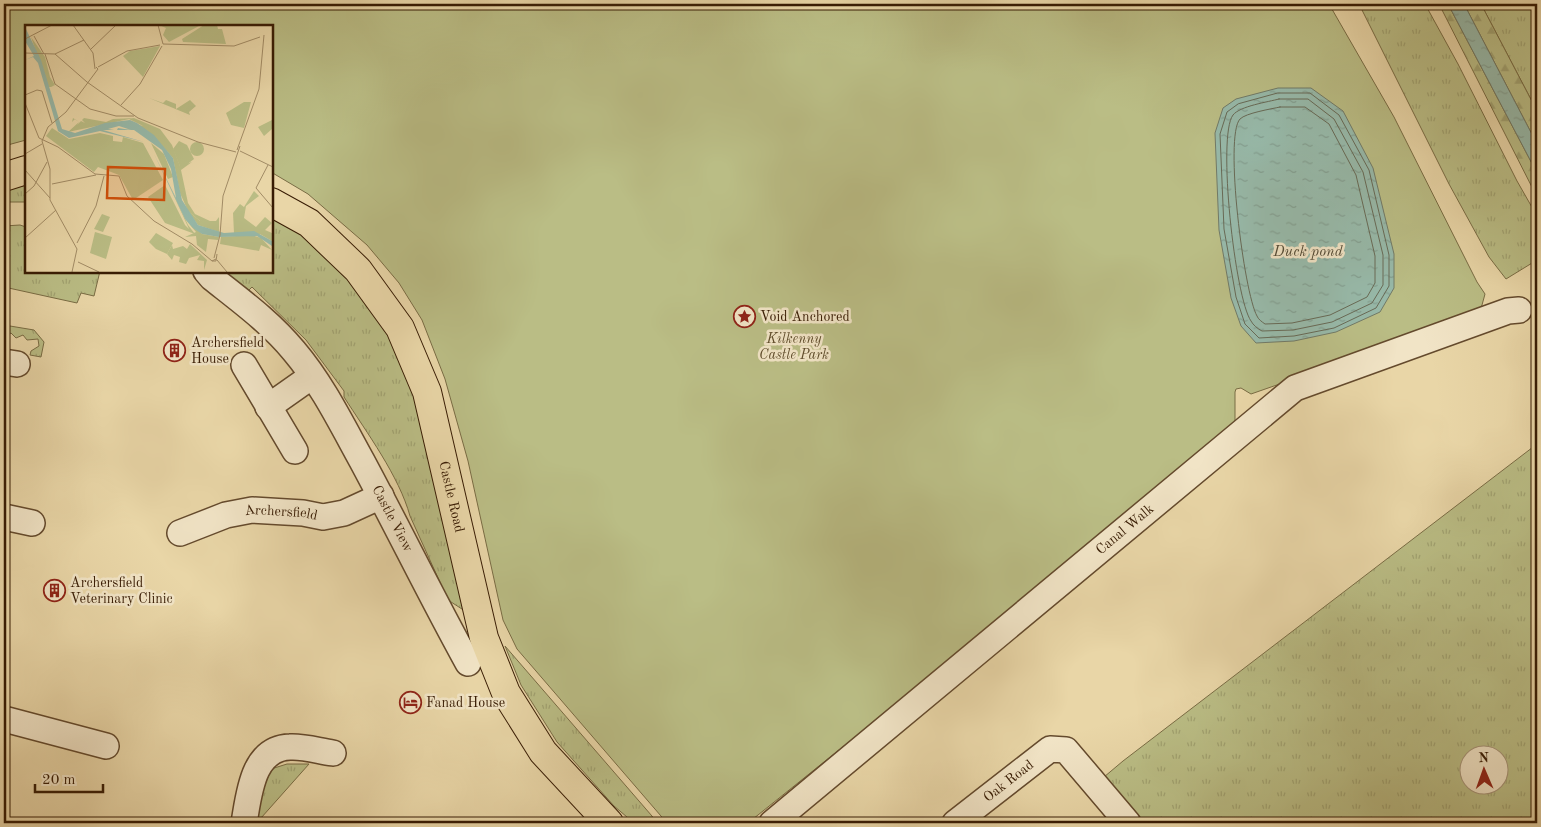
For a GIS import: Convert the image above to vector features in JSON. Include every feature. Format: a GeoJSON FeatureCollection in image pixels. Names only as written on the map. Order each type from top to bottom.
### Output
{"type":"FeatureCollection","features":[{"type":"Feature","properties":{"kind":"main road"},"geometry":{"type":"LineString","coordinates":[[4,177],[25,170]]}},
{"type":"Feature","properties":{"kind":"main road","name":"Castle Road"},"geometry":{"type":"LineString","coordinates":[[272,203],[309,223],[358,270],[400,328],[427,392],[484,638],[506,693],[543,752],[601,821]]}},
{"type":"Feature","properties":{"kind":"street","name":"Castle View"},"geometry":{"type":"LineString","coordinates":[[207,272],[261,317],[294,351],[329,399],[381,496],[434,602],[468,663]]}},
{"type":"Feature","properties":{"kind":"street","name":"Canal Walk"},"geometry":{"type":"LineString","coordinates":[[772,823],[1295,388],[1508,311],[1519,310]]}},
{"type":"Feature","properties":{"kind":"street"},"geometry":{"type":"LineString","coordinates":[[244,365],[295,451]]}},
{"type":"Feature","properties":{"kind":"street"},"geometry":{"type":"LineString","coordinates":[[268,407],[312,376]]}},
{"type":"Feature","properties":{"kind":"street","name":"Archersfield"},"geometry":{"type":"LineString","coordinates":[[180,533],[226,515],[252,510],[303,513],[323,517],[344,514],[381,496]]}},
{"type":"Feature","properties":{"kind":"street"},"geometry":{"type":"LineString","coordinates":[[4,517],[32,523]]}},
{"type":"Feature","properties":{"kind":"street"},"geometry":{"type":"LineString","coordinates":[[4,719],[106,746]]}},
{"type":"Feature","properties":{"kind":"street"},"geometry":{"type":"LineString","coordinates":[[244,823],[254,773],[268,753],[289,746],[333,753]]}},
{"type":"Feature","properties":{"kind":"street","name":"Oak Road"},"geometry":{"type":"LineString","coordinates":[[955,823],[1050,749],[1066,750],[1128,823]]}},
{"type":"Feature","properties":{"kind":"green space","name":"Kilkenny Castle Park"},"geometry":{"type":"Polygon","coordinates":[[[4,4],[1329,4],[1394,117],[1477,282],[1485,294],[1477,315],[1251,394],[1241,388],[1236,389],[1235,432],[748,823],[667,823],[517,649],[503,620],[468,461],[445,379],[422,320],[399,283],[367,245],[308,194],[272,173],[272,25],[25,25],[25,140],[4,146],[4,4]]]}},
{"type":"Feature","properties":{"kind":"green space"},"geometry":{"type":"Polygon","coordinates":[[[1359,4],[1425,4],[1458,64],[1517,181],[1537,216],[1537,260],[1506,279],[1489,257],[1449,184],[1359,4]]]}},
{"type":"Feature","properties":{"kind":"green space"},"geometry":{"type":"Polygon","coordinates":[[[1439,4],[1448,4],[1537,173],[1537,197],[1439,4]]]}},
{"type":"Feature","properties":{"kind":"green space"},"geometry":{"type":"Polygon","coordinates":[[[1464,4],[1481,4],[1537,111],[1537,144],[1464,4]]]}},
{"type":"Feature","properties":{"kind":"green space"},"geometry":{"type":"Polygon","coordinates":[[[1481,4],[1537,4],[1537,111],[1481,4]]]}},
{"type":"Feature","properties":{"kind":"green space"},"geometry":{"type":"Polygon","coordinates":[[[25,185],[25,202],[4,202],[4,191],[25,185]]]}},
{"type":"Feature","properties":{"kind":"green space"},"geometry":{"type":"Polygon","coordinates":[[[272,214],[312,241],[342,268],[387,330],[415,395],[465,611],[448,600],[398,486],[382,455],[344,397],[344,391],[306,340],[252,287],[247,292],[226,272],[272,272],[272,214]]]}},
{"type":"Feature","properties":{"kind":"green space"},"geometry":{"type":"Polygon","coordinates":[[[20,225],[25,227],[25,272],[100,272],[94,296],[81,293],[77,303],[4,287],[4,226],[20,225]]]}},
{"type":"Feature","properties":{"kind":"green space"},"geometry":{"type":"Polygon","coordinates":[[[4,325],[34,330],[44,342],[41,357],[30,355],[31,351],[39,346],[38,339],[27,340],[23,335],[16,338],[11,333],[5,336],[4,325]]]}},
{"type":"Feature","properties":{"kind":"green space"},"geometry":{"type":"Polygon","coordinates":[[[1537,444],[1537,823],[1144,823],[1104,777],[1537,444]]]}},
{"type":"Feature","properties":{"kind":"green space"},"geometry":{"type":"Polygon","coordinates":[[[505,646],[658,823],[634,823],[614,806],[557,742],[521,685],[505,646]]]}},
{"type":"Feature","properties":{"kind":"green space"},"geometry":{"type":"Polygon","coordinates":[[[287,764],[309,764],[261,818],[256,819],[256,808],[271,769],[287,764]]]}},
{"type":"Feature","properties":{"kind":"water"},"geometry":{"type":"Polygon","coordinates":[[[1448,4],[1464,4],[1537,144],[1537,173],[1448,4]]]}},
{"type":"Feature","properties":{"kind":"water","name":"Duck pond"},"geometry":{"type":"Polygon","coordinates":[[[1278,88],[1311,88],[1343,111],[1373,168],[1394,254],[1394,288],[1380,312],[1336,332],[1294,341],[1256,343],[1241,326],[1231,298],[1219,230],[1215,133],[1223,108],[1236,99],[1278,88]]]}},
{"type":"Feature","properties":{"kind":"place","name":"Void Anchored"},"geometry":{"type":"Point","coordinates":[744,317]}},
{"type":"Feature","properties":{"kind":"place","name":"Archersfield House"},"geometry":{"type":"Point","coordinates":[175,351]}},
{"type":"Feature","properties":{"kind":"place","name":"Archersfield Veterinary Clinic"},"geometry":{"type":"Point","coordinates":[54,591]}},
{"type":"Feature","properties":{"kind":"place","name":"Fanad House"},"geometry":{"type":"Point","coordinates":[410,703]}}]}
